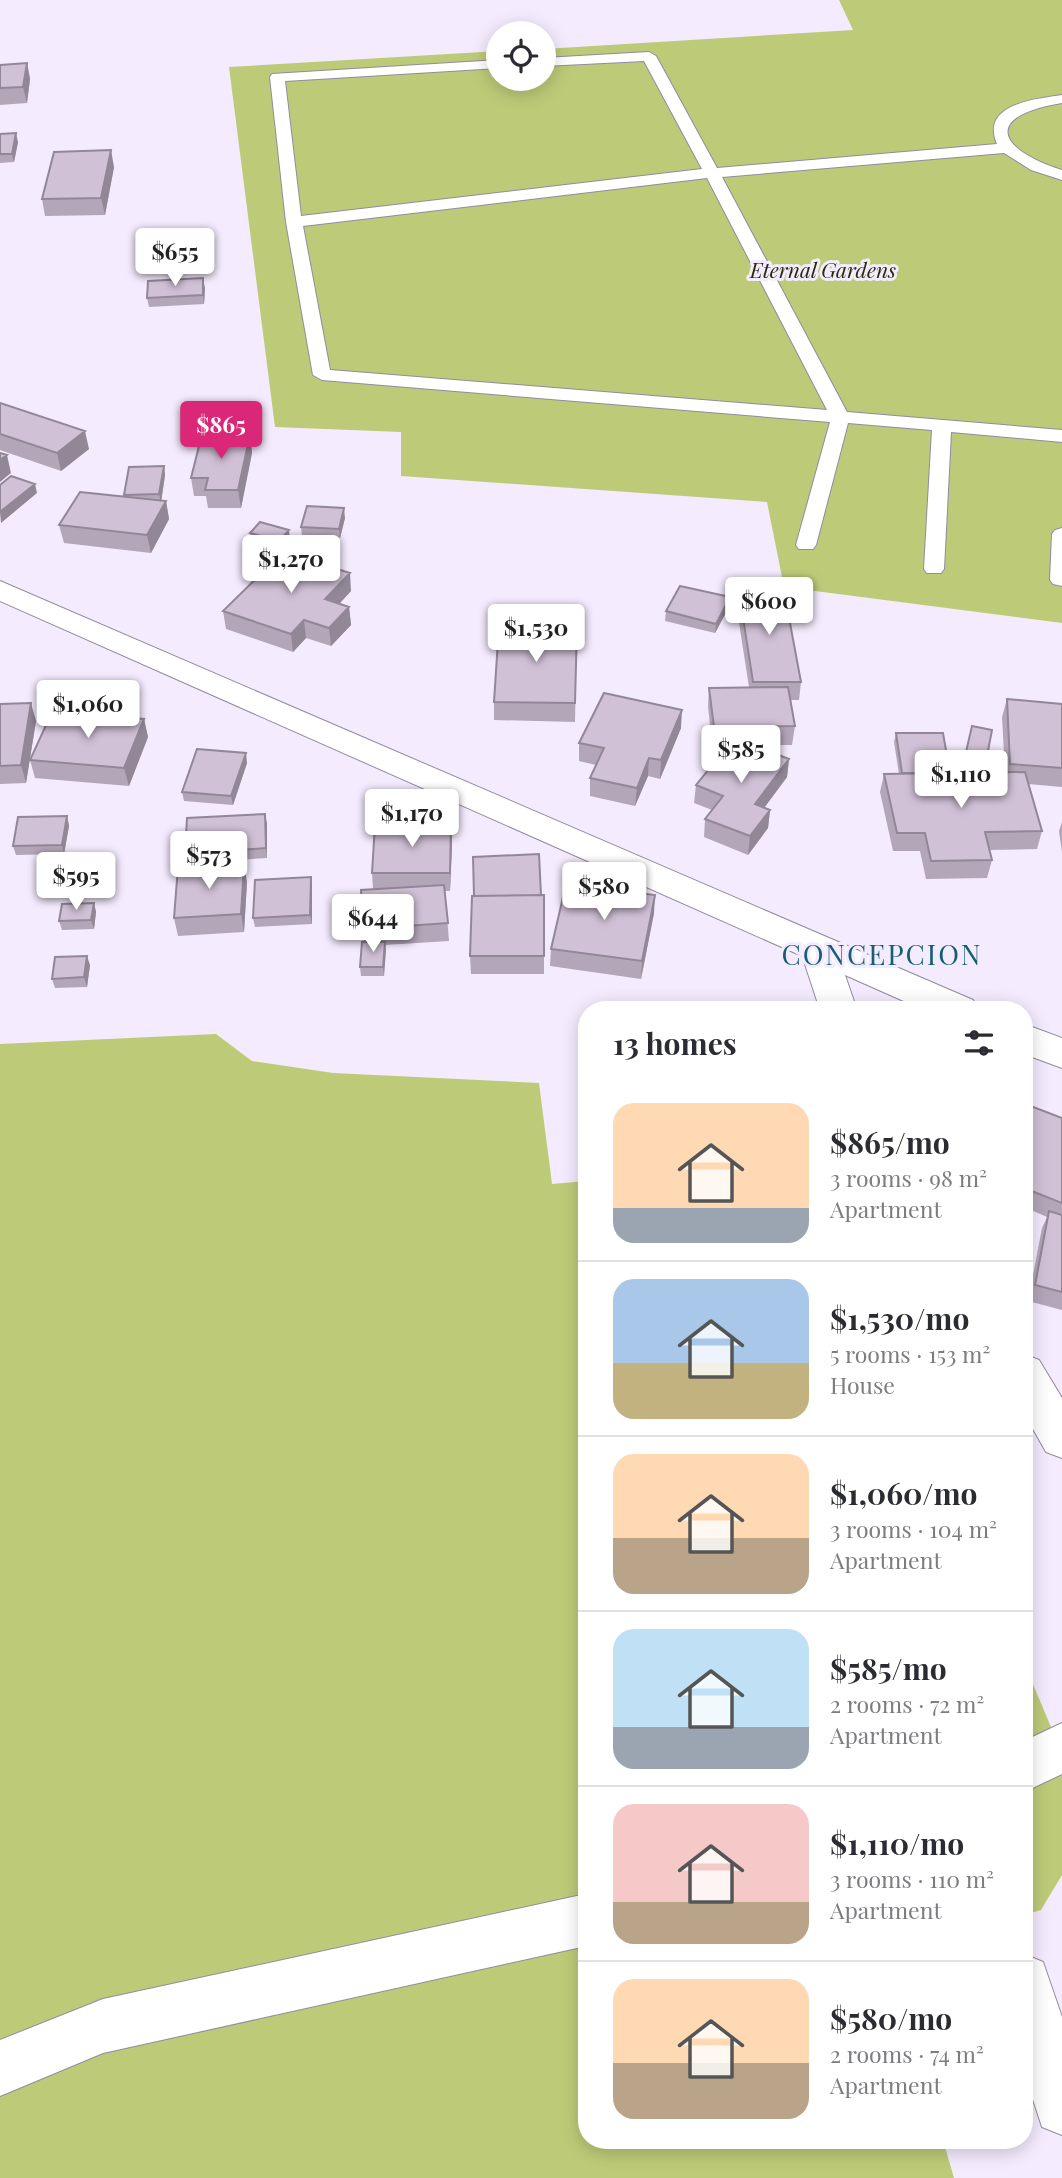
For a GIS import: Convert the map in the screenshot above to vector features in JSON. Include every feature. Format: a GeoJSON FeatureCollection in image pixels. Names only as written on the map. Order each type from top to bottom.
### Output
{"type":"FeatureCollection","features":[{"type":"Feature","properties":{"kind":"main road"},"geometry":{"type":"LineString","coordinates":[[0,590],[939,1001]]}},
{"type":"Feature","properties":{"kind":"main road"},"geometry":{"type":"LineString","coordinates":[[818,949],[836,1001]]}},
{"type":"Feature","properties":{"kind":"main road"},"geometry":{"type":"LineString","coordinates":[[1033,1042],[1062,1054]]}},
{"type":"Feature","properties":{"kind":"main road"},"geometry":{"type":"LineString","coordinates":[[1033,1388],[1062,1438]]}},
{"type":"Feature","properties":{"kind":"main road"},"geometry":{"type":"LineString","coordinates":[[1033,1762],[1062,1748]]}},
{"type":"Feature","properties":{"kind":"main road"},"geometry":{"type":"LineString","coordinates":[[0,2068],[103,2026],[578,1922]]}},
{"type":"Feature","properties":{"kind":"main road"},"geometry":{"type":"LineString","coordinates":[[1033,2011],[1062,2107]]}},
{"type":"Feature","properties":{"kind":"lane"},"geometry":{"type":"LineString","coordinates":[[556,61],[649,56],[840,417],[806,545]]}},
{"type":"Feature","properties":{"kind":"lane"},"geometry":{"type":"LineString","coordinates":[[486,65],[277,77],[295,222],[322,375],[1062,436]]}},
{"type":"Feature","properties":{"kind":"lane"},"geometry":{"type":"LineString","coordinates":[[1062,99],[1035,101],[1014,109],[1000,120],[998,134],[1005,148],[1022,161],[1062,175]]}},
{"type":"Feature","properties":{"kind":"lane"},"geometry":{"type":"LineString","coordinates":[[295,222],[712,173],[1005,148]]}},
{"type":"Feature","properties":{"kind":"lane"},"geometry":{"type":"LineString","coordinates":[[934,569],[942,426]]}},
{"type":"Feature","properties":{"kind":"lane"},"geometry":{"type":"LineString","coordinates":[[1060,580],[1062,534]]}},
{"type":"Feature","properties":{"kind":"green space","name":"Eternal Gardens"},"geometry":{"type":"Polygon","coordinates":[[[839,0],[1062,0],[1062,623],[784,587],[767,502],[401,476],[401,432],[275,427],[229,67],[486,52],[486,91],[556,91],[556,48],[853,30],[839,0]]]}},
{"type":"Feature","properties":{"kind":"green space"},"geometry":{"type":"Polygon","coordinates":[[[216,1034],[252,1061],[333,1073],[539,1083],[552,1184],[578,1182],[578,2149],[946,2149],[954,2178],[0,2178],[0,1044],[216,1034]]]}},
{"type":"Feature","properties":{"kind":"green space"},"geometry":{"type":"Polygon","coordinates":[[[1033,1684],[1062,1753],[1062,1875],[1041,1910],[1033,1912],[1033,1684]]]}},
{"type":"Feature","properties":{"kind":"building"},"geometry":{"type":"Polygon","coordinates":[[[27,63],[23,87],[0,88],[0,65],[27,63]]]}},
{"type":"Feature","properties":{"kind":"building"},"geometry":{"type":"Polygon","coordinates":[[[16,133],[12,154],[0,154],[0,134],[16,133]]]}},
{"type":"Feature","properties":{"kind":"building"},"geometry":{"type":"Polygon","coordinates":[[[111,150],[101,198],[42,199],[54,152],[111,150]]]}},
{"type":"Feature","properties":{"kind":"building"},"geometry":{"type":"Polygon","coordinates":[[[203,278],[203,295],[147,298],[148,281],[203,278]]]}},
{"type":"Feature","properties":{"kind":"building"},"geometry":{"type":"Polygon","coordinates":[[[0,403],[85,431],[57,453],[0,434],[0,403]]]}},
{"type":"Feature","properties":{"kind":"building"},"geometry":{"type":"Polygon","coordinates":[[[202,434],[250,435],[238,490],[205,490],[208,478],[191,478],[202,434]]]}},
{"type":"Feature","properties":{"kind":"building"},"geometry":{"type":"Polygon","coordinates":[[[164,466],[159,494],[124,495],[129,467],[164,466]]]}},
{"type":"Feature","properties":{"kind":"building"},"geometry":{"type":"Polygon","coordinates":[[[11,476],[35,484],[0,512],[0,485],[11,476]]]}},
{"type":"Feature","properties":{"kind":"building"},"geometry":{"type":"Polygon","coordinates":[[[80,492],[166,501],[147,535],[59,525],[80,492]]]}},
{"type":"Feature","properties":{"kind":"building"},"geometry":{"type":"Polygon","coordinates":[[[307,506],[344,508],[339,529],[301,527],[307,506]]]}},
{"type":"Feature","properties":{"kind":"building"},"geometry":{"type":"Polygon","coordinates":[[[260,522],[289,530],[279,541],[250,533],[260,522]]]}},
{"type":"Feature","properties":{"kind":"building"},"geometry":{"type":"Polygon","coordinates":[[[283,552],[350,573],[325,599],[349,607],[329,628],[304,620],[291,634],[223,611],[283,552]]]}},
{"type":"Feature","properties":{"kind":"building"},"geometry":{"type":"Polygon","coordinates":[[[680,586],[730,597],[716,624],[666,611],[680,586]]]}},
{"type":"Feature","properties":{"kind":"building"},"geometry":{"type":"Polygon","coordinates":[[[784,591],[801,682],[753,682],[739,592],[784,591]]]}},
{"type":"Feature","properties":{"kind":"building"},"geometry":{"type":"Polygon","coordinates":[[[499,625],[577,626],[575,703],[494,702],[499,625]]]}},
{"type":"Feature","properties":{"kind":"building"},"geometry":{"type":"Polygon","coordinates":[[[788,687],[795,726],[714,727],[709,688],[788,687]]]}},
{"type":"Feature","properties":{"kind":"building"},"geometry":{"type":"Polygon","coordinates":[[[604,693],[682,710],[661,760],[649,758],[637,788],[590,778],[604,748],[579,743],[604,693]]]}},
{"type":"Feature","properties":{"kind":"building"},"geometry":{"type":"Polygon","coordinates":[[[1007,699],[1062,704],[1062,768],[1010,764],[1007,699]]]}},
{"type":"Feature","properties":{"kind":"building"},"geometry":{"type":"Polygon","coordinates":[[[31,703],[21,765],[0,766],[0,704],[31,703]]]}},
{"type":"Feature","properties":{"kind":"building"},"geometry":{"type":"Polygon","coordinates":[[[52,712],[144,719],[124,768],[30,760],[52,712]]]}},
{"type":"Feature","properties":{"kind":"building"},"geometry":{"type":"Polygon","coordinates":[[[972,726],[992,730],[987,756],[966,752],[972,726]]]}},
{"type":"Feature","properties":{"kind":"building"},"geometry":{"type":"Polygon","coordinates":[[[896,733],[943,733],[950,773],[902,773],[896,733]]]}},
{"type":"Feature","properties":{"kind":"building"},"geometry":{"type":"Polygon","coordinates":[[[734,738],[789,759],[755,804],[770,810],[750,836],[705,819],[723,796],[696,785],[734,738]]]}},
{"type":"Feature","properties":{"kind":"building"},"geometry":{"type":"Polygon","coordinates":[[[197,749],[246,753],[231,796],[182,792],[197,749]]]}},
{"type":"Feature","properties":{"kind":"building"},"geometry":{"type":"Polygon","coordinates":[[[1025,772],[1042,831],[985,832],[992,860],[931,861],[925,833],[897,833],[884,774],[1025,772]]]}},
{"type":"Feature","properties":{"kind":"building"},"geometry":{"type":"Polygon","coordinates":[[[265,814],[266,848],[185,854],[187,818],[265,814]]]}},
{"type":"Feature","properties":{"kind":"building"},"geometry":{"type":"Polygon","coordinates":[[[67,816],[62,845],[13,846],[18,817],[67,816]]]}},
{"type":"Feature","properties":{"kind":"building"},"geometry":{"type":"Polygon","coordinates":[[[375,824],[451,824],[450,873],[372,873],[375,824]]]}},
{"type":"Feature","properties":{"kind":"building"},"geometry":{"type":"Polygon","coordinates":[[[539,854],[541,895],[474,896],[473,857],[539,854]]]}},
{"type":"Feature","properties":{"kind":"building"},"geometry":{"type":"Polygon","coordinates":[[[244,864],[241,914],[174,918],[178,867],[244,864]]]}},
{"type":"Feature","properties":{"kind":"building"},"geometry":{"type":"Polygon","coordinates":[[[311,877],[310,915],[253,918],[255,880],[311,877]]]}},
{"type":"Feature","properties":{"kind":"building"},"geometry":{"type":"Polygon","coordinates":[[[566,884],[655,895],[642,961],[551,949],[566,884]]]}},
{"type":"Feature","properties":{"kind":"building"},"geometry":{"type":"Polygon","coordinates":[[[444,885],[448,923],[363,929],[361,890],[444,885]]]}},
{"type":"Feature","properties":{"kind":"building"},"geometry":{"type":"Polygon","coordinates":[[[544,895],[544,956],[470,956],[472,896],[544,895]]]}},
{"type":"Feature","properties":{"kind":"building"},"geometry":{"type":"Polygon","coordinates":[[[94,903],[91,920],[59,921],[62,904],[94,903]]]}},
{"type":"Feature","properties":{"kind":"building"},"geometry":{"type":"Polygon","coordinates":[[[362,942],[385,942],[383,967],[360,967],[362,942]]]}},
{"type":"Feature","properties":{"kind":"building"},"geometry":{"type":"Polygon","coordinates":[[[87,956],[84,977],[52,979],[55,957],[87,956]]]}},
{"type":"Feature","properties":{"kind":"building"},"geometry":{"type":"Polygon","coordinates":[[[1033,1107],[1062,1118],[1062,1203],[1033,1192],[1033,1107]]]}},
{"type":"Feature","properties":{"kind":"building"},"geometry":{"type":"Polygon","coordinates":[[[1049,1211],[1062,1215],[1062,1292],[1035,1285],[1049,1211]]]}},
{"type":"Feature","properties":{"kind":"district","name":"CONCEPCION"},"geometry":{"type":"Point","coordinates":[882,955]}}]}
